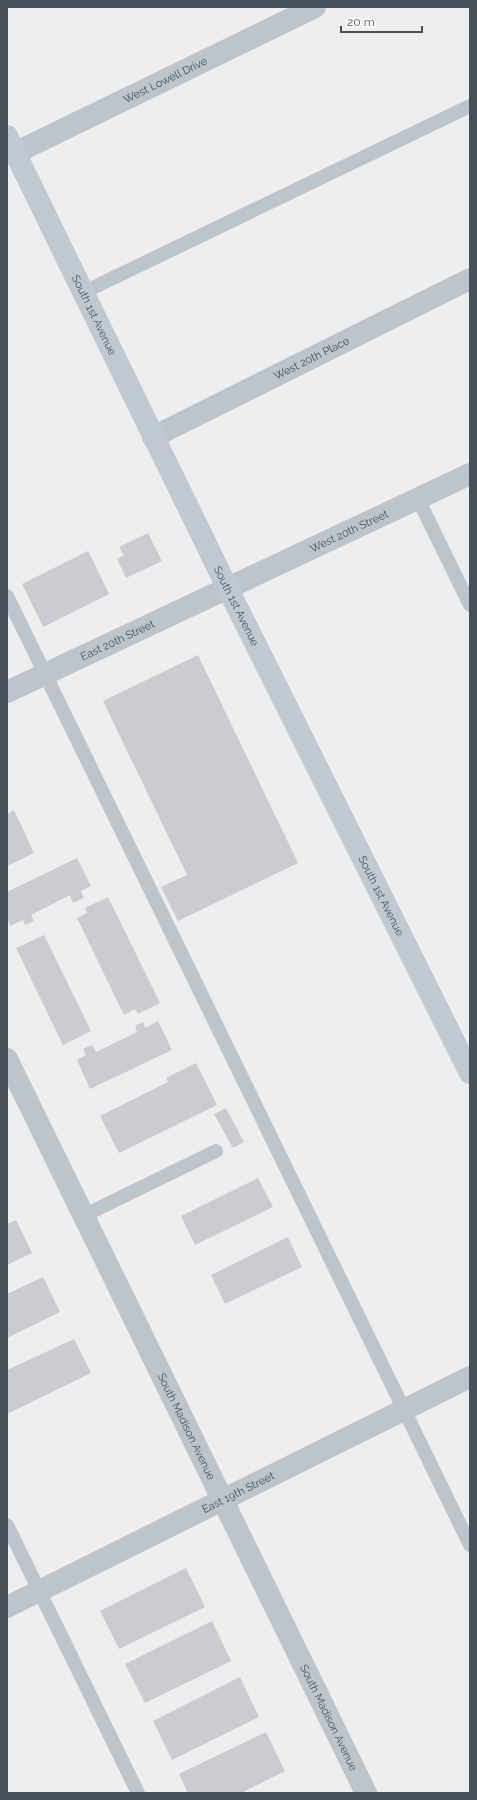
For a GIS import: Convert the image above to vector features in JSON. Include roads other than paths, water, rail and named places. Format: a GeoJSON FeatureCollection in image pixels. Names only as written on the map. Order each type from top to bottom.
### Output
{"type":"FeatureCollection","features":[{"type":"Feature","properties":{"kind":"street","name":"West Lowell Drive"},"geometry":{"type":"LineString","coordinates":[[11,145],[315,7]]}},
{"type":"Feature","properties":{"kind":"street","name":"South 1st Avenue"},"geometry":{"type":"LineString","coordinates":[[11,145],[228,589],[470,1073]]}},
{"type":"Feature","properties":{"kind":"street","name":"West 20th Place"},"geometry":{"type":"LineString","coordinates":[[153,437],[470,280]]}},
{"type":"Feature","properties":{"kind":"street","name":"West 20th Street"},"geometry":{"type":"LineString","coordinates":[[228,589],[470,474]]}},
{"type":"Feature","properties":{"kind":"street","name":"East 20th Street"},"geometry":{"type":"LineString","coordinates":[[7,692],[44,673],[228,589]]}},
{"type":"Feature","properties":{"kind":"street","name":"South Madison Avenue"},"geometry":{"type":"LineString","coordinates":[[7,1059],[366,1793]]}},
{"type":"Feature","properties":{"kind":"street","name":"East 19th Street"},"geometry":{"type":"LineString","coordinates":[[7,1607],[470,1377]]}},
{"type":"Feature","properties":{"kind":"lane"},"geometry":{"type":"LineString","coordinates":[[84,292],[470,106]]}},
{"type":"Feature","properties":{"kind":"lane"},"geometry":{"type":"LineString","coordinates":[[418,499],[470,605]]}},
{"type":"Feature","properties":{"kind":"lane"},"geometry":{"type":"LineString","coordinates":[[7,596],[470,1545]]}},
{"type":"Feature","properties":{"kind":"lane"},"geometry":{"type":"LineString","coordinates":[[84,1216],[216,1151]]}},
{"type":"Feature","properties":{"kind":"lane"},"geometry":{"type":"LineString","coordinates":[[7,1525],[138,1793]]}}]}
